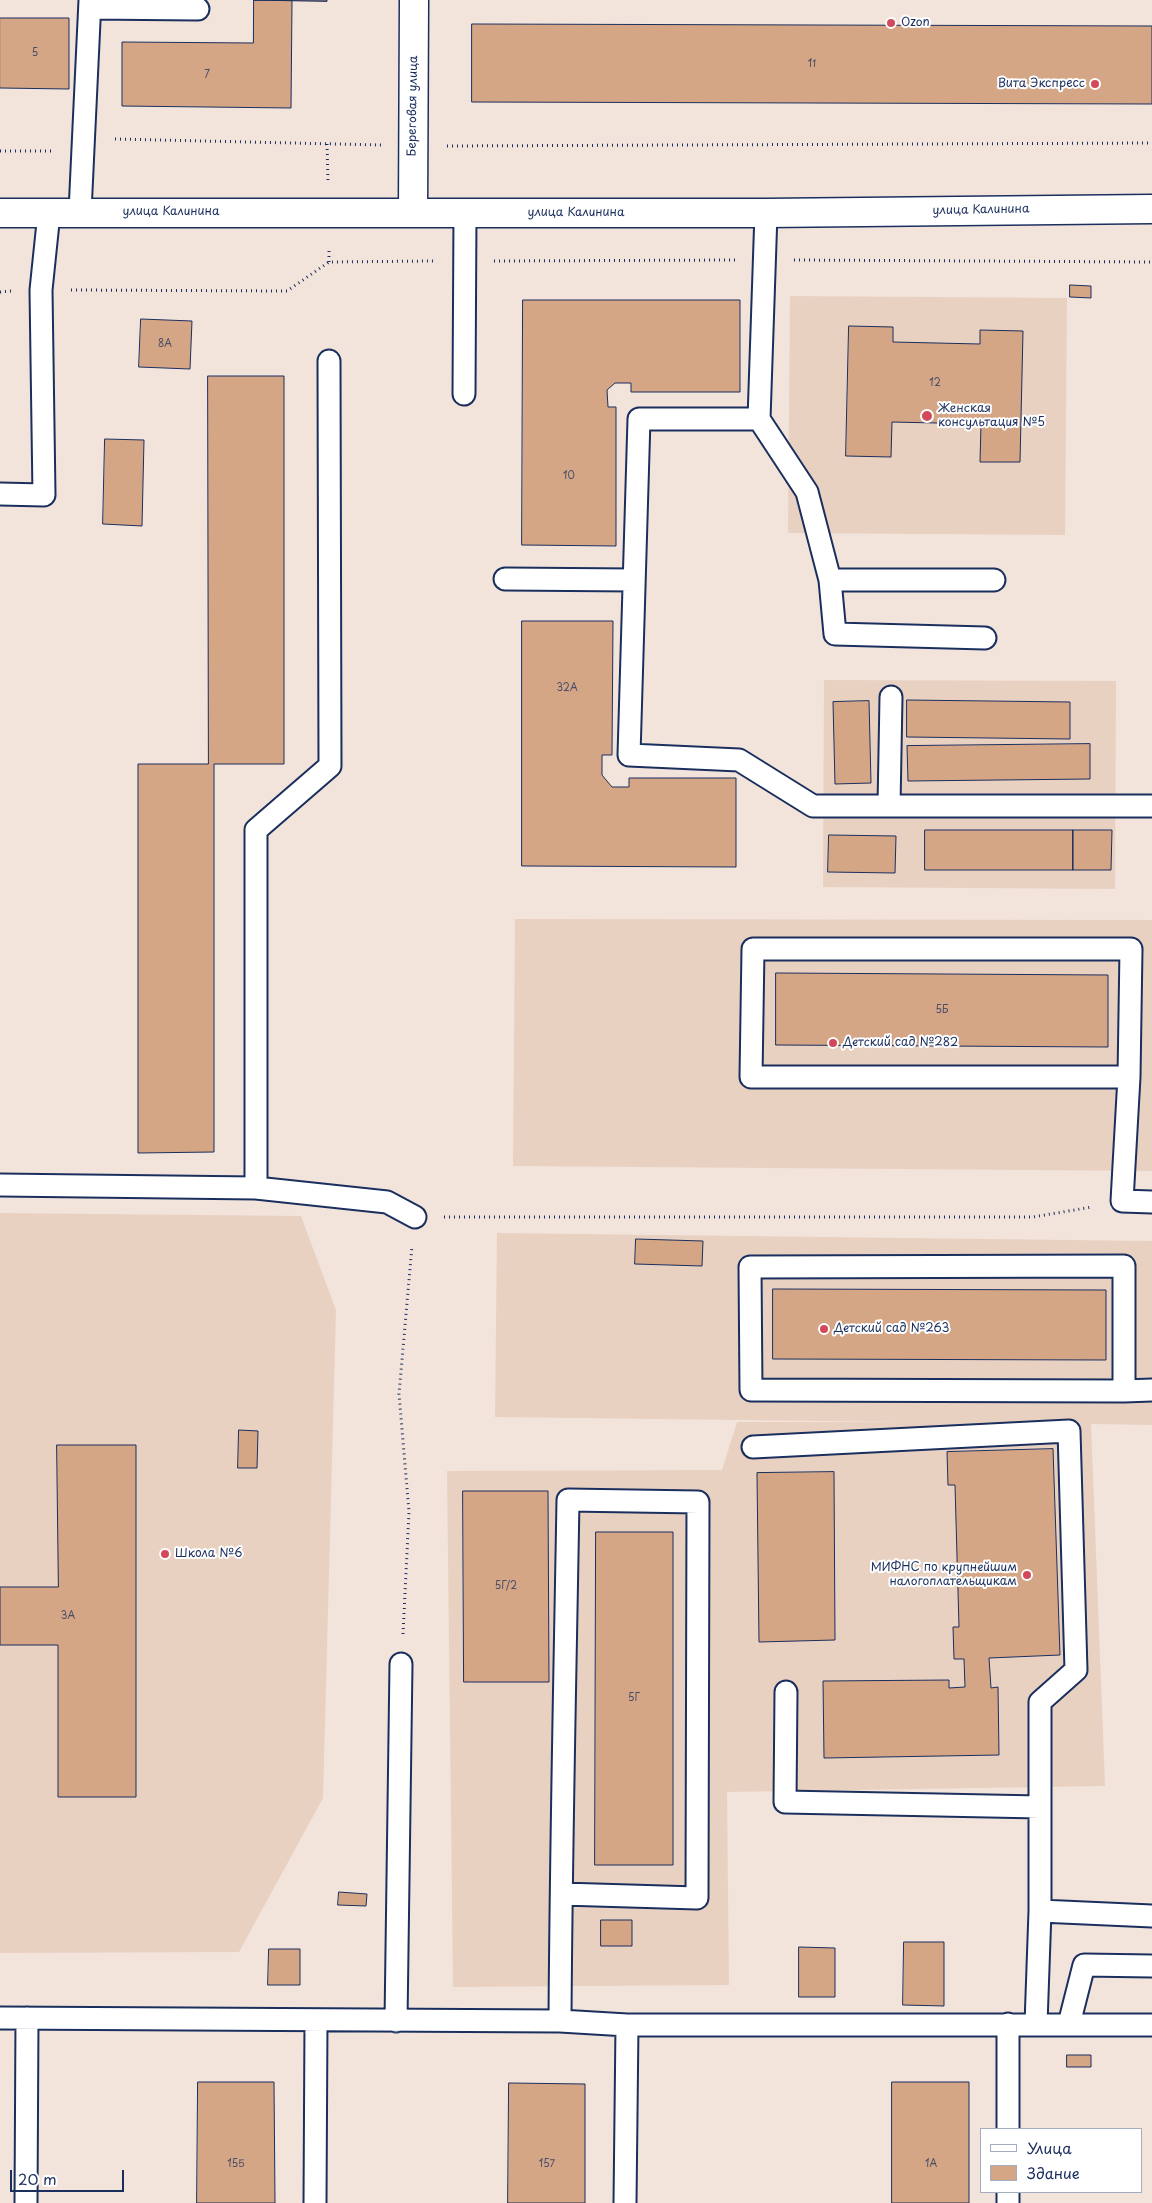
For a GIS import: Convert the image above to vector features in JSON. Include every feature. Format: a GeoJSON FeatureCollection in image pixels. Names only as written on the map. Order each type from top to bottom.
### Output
{"type":"FeatureCollection","features":[{"type":"Feature","properties":{"kind":"street","name":"Береговая улица"},"geometry":{"type":"LineString","coordinates":[[413,212],[414,0]]}},
{"type":"Feature","properties":{"kind":"street","name":"улица Калинина"},"geometry":{"type":"LineString","coordinates":[[0,212],[465,213],[1152,209]]}},
{"type":"Feature","properties":{"kind":"lane"},"geometry":{"type":"LineString","coordinates":[[80,212],[90,4],[198,9]]}},
{"type":"Feature","properties":{"kind":"lane"},"geometry":{"type":"LineString","coordinates":[[766,212],[760,419],[808,492],[830,580],[835,634],[986,638]]}},
{"type":"Feature","properties":{"kind":"lane"},"geometry":{"type":"LineString","coordinates":[[0,494],[44,495],[41,290],[49,213]]}},
{"type":"Feature","properties":{"kind":"lane"},"geometry":{"type":"LineString","coordinates":[[464,394],[465,213]]}},
{"type":"Feature","properties":{"kind":"lane"},"geometry":{"type":"LineString","coordinates":[[256,1188],[256,830],[330,766],[329,361]]}},
{"type":"Feature","properties":{"kind":"lane"},"geometry":{"type":"LineString","coordinates":[[760,419],[639,419],[629,755],[739,760],[813,806],[1152,806]]}},
{"type":"Feature","properties":{"kind":"lane"},"geometry":{"type":"LineString","coordinates":[[505,579],[634,580]]}},
{"type":"Feature","properties":{"kind":"lane"},"geometry":{"type":"LineString","coordinates":[[830,580],[994,580]]}},
{"type":"Feature","properties":{"kind":"lane"},"geometry":{"type":"LineString","coordinates":[[889,806],[891,697]]}},
{"type":"Feature","properties":{"kind":"lane"},"geometry":{"type":"LineString","coordinates":[[1129,1077],[751,1076],[753,949],[1131,949],[1129,1077],[1122,1201],[1152,1202]]}},
{"type":"Feature","properties":{"kind":"lane"},"geometry":{"type":"LineString","coordinates":[[0,1185],[256,1188],[387,1202],[415,1217]]}},
{"type":"Feature","properties":{"kind":"lane"},"geometry":{"type":"LineString","coordinates":[[1124,1390],[1124,1266],[750,1267],[750,1390],[1124,1390],[1152,1390]]}},
{"type":"Feature","properties":{"kind":"lane"},"geometry":{"type":"LineString","coordinates":[[753,1447],[1069,1431],[1076,1670],[1040,1702],[1040,1911],[1036,2024]]}},
{"type":"Feature","properties":{"kind":"lane"},"geometry":{"type":"LineString","coordinates":[[560,2021],[568,1500],[698,1502],[697,1898],[562,1894]]}},
{"type":"Feature","properties":{"kind":"lane"},"geometry":{"type":"LineString","coordinates":[[396,2021],[401,1664]]}},
{"type":"Feature","properties":{"kind":"lane"},"geometry":{"type":"LineString","coordinates":[[786,1692],[786,1802],[1040,1807]]}},
{"type":"Feature","properties":{"kind":"lane"},"geometry":{"type":"LineString","coordinates":[[1040,1911],[1152,1916]]}},
{"type":"Feature","properties":{"kind":"lane"},"geometry":{"type":"LineString","coordinates":[[1069,2024],[1084,1965],[1152,1966]]}},
{"type":"Feature","properties":{"kind":"lane"},"geometry":{"type":"LineString","coordinates":[[0,2018],[560,2021],[627,2025],[1152,2025]]}},
{"type":"Feature","properties":{"kind":"lane"},"geometry":{"type":"LineString","coordinates":[[26,2203],[27,2018]]}},
{"type":"Feature","properties":{"kind":"lane"},"geometry":{"type":"LineString","coordinates":[[315,2203],[316,2020]]}},
{"type":"Feature","properties":{"kind":"lane"},"geometry":{"type":"LineString","coordinates":[[1008,2024],[1008,2128]]}},
{"type":"Feature","properties":{"kind":"lane"},"geometry":{"type":"LineString","coordinates":[[625,2203],[627,2025]]}},
{"type":"Feature","properties":{"kind":"path"},"geometry":{"type":"LineString","coordinates":[[0,151],[83,151],[103,139],[413,146],[1152,143]]}},
{"type":"Feature","properties":{"kind":"path"},"geometry":{"type":"LineString","coordinates":[[0,292],[41,290],[287,291],[329,262],[764,260],[1152,262]]}},
{"type":"Feature","properties":{"kind":"path"},"geometry":{"type":"LineString","coordinates":[[401,1664],[409,1512],[399,1394],[415,1217],[1034,1217],[1122,1201]]}},
{"type":"Feature","properties":{"kind":"shaded area","name":"Женская консультация №5"},"geometry":{"type":"Polygon","coordinates":[[[790,296],[1067,298],[1065,535],[788,533],[790,296]]]}},
{"type":"Feature","properties":{"kind":"shaded area"},"geometry":{"type":"Polygon","coordinates":[[[824,680],[1116,681],[1115,889],[823,887],[824,680]]]}},
{"type":"Feature","properties":{"kind":"shaded area","name":"Детский сад №282"},"geometry":{"type":"Polygon","coordinates":[[[515,919],[1152,920],[1152,1171],[513,1166],[515,919]]]}},
{"type":"Feature","properties":{"kind":"shaded area","name":"Школа №6"},"geometry":{"type":"Polygon","coordinates":[[[0,1213],[301,1216],[336,1310],[323,1798],[239,1952],[0,1953],[0,1213]]]}},
{"type":"Feature","properties":{"kind":"shaded area"},"geometry":{"type":"Polygon","coordinates":[[[497,1233],[1152,1241],[1152,1425],[1091,1424],[1105,1786],[727,1792],[729,1985],[453,1987],[447,1471],[722,1470],[737,1422],[901,1422],[495,1417],[497,1233]]]}},
{"type":"Feature","properties":{"kind":"building"},"geometry":{"type":"Polygon","coordinates":[[[254,0],[327,0],[327,1],[254,0]]]}},
{"type":"Feature","properties":{"kind":"building"},"geometry":{"type":"Polygon","coordinates":[[[254,0],[292,0],[291,108],[122,106],[122,42],[253,43],[254,0]]]}},
{"type":"Feature","properties":{"kind":"building"},"geometry":{"type":"Polygon","coordinates":[[[0,18],[69,18],[69,89],[0,88],[0,18]]]}},
{"type":"Feature","properties":{"kind":"building"},"geometry":{"type":"Polygon","coordinates":[[[472,24],[1152,26],[1152,104],[472,102],[472,24]]]}},
{"type":"Feature","properties":{"kind":"building"},"geometry":{"type":"Polygon","coordinates":[[[1070,285],[1091,286],[1091,298],[1070,297],[1070,285]]]}},
{"type":"Feature","properties":{"kind":"building"},"geometry":{"type":"Polygon","coordinates":[[[523,300],[740,300],[740,392],[631,392],[631,383],[615,383],[607,390],[608,407],[616,407],[616,546],[522,545],[523,300]]]}},
{"type":"Feature","properties":{"kind":"building"},"geometry":{"type":"Polygon","coordinates":[[[141,319],[192,321],[190,369],[139,367],[141,319]]]}},
{"type":"Feature","properties":{"kind":"building"},"geometry":{"type":"Polygon","coordinates":[[[849,326],[893,327],[893,342],[980,344],[980,330],[1023,331],[1020,462],[980,462],[981,424],[892,422],[891,457],[846,456],[849,326]]]}},
{"type":"Feature","properties":{"kind":"building"},"geometry":{"type":"Polygon","coordinates":[[[208,376],[284,376],[284,764],[214,764],[214,1152],[138,1153],[138,764],[208,764],[208,376]]]}},
{"type":"Feature","properties":{"kind":"building"},"geometry":{"type":"Polygon","coordinates":[[[105,439],[144,440],[142,526],[103,524],[105,439]]]}},
{"type":"Feature","properties":{"kind":"building"},"geometry":{"type":"Polygon","coordinates":[[[522,621],[613,621],[612,755],[602,755],[602,775],[612,787],[629,787],[629,778],[736,778],[736,867],[522,866],[522,621]]]}},
{"type":"Feature","properties":{"kind":"building"},"geometry":{"type":"Polygon","coordinates":[[[907,700],[1070,702],[1070,739],[907,737],[907,700]]]}},
{"type":"Feature","properties":{"kind":"building"},"geometry":{"type":"Polygon","coordinates":[[[869,701],[871,783],[835,784],[833,702],[869,701]]]}},
{"type":"Feature","properties":{"kind":"building"},"geometry":{"type":"Polygon","coordinates":[[[1090,744],[1090,779],[908,781],[907,746],[1090,744]]]}},
{"type":"Feature","properties":{"kind":"building"},"geometry":{"type":"Polygon","coordinates":[[[925,830],[1073,830],[1073,870],[925,870],[925,830]]]}},
{"type":"Feature","properties":{"kind":"building"},"geometry":{"type":"Polygon","coordinates":[[[1073,830],[1112,830],[1111,870],[1073,870],[1073,830]]]}},
{"type":"Feature","properties":{"kind":"building"},"geometry":{"type":"Polygon","coordinates":[[[829,835],[896,836],[895,873],[828,872],[829,835]]]}},
{"type":"Feature","properties":{"kind":"building"},"geometry":{"type":"Polygon","coordinates":[[[776,973],[1108,975],[1108,1047],[776,1045],[776,973]]]}},
{"type":"Feature","properties":{"kind":"building"},"geometry":{"type":"Polygon","coordinates":[[[636,1239],[703,1241],[702,1266],[635,1264],[636,1239]]]}},
{"type":"Feature","properties":{"kind":"building"},"geometry":{"type":"Polygon","coordinates":[[[773,1289],[1106,1290],[1106,1360],[773,1359],[773,1289]]]}},
{"type":"Feature","properties":{"kind":"building"},"geometry":{"type":"Polygon","coordinates":[[[239,1430],[258,1431],[257,1468],[238,1468],[239,1430]]]}},
{"type":"Feature","properties":{"kind":"building"},"geometry":{"type":"Polygon","coordinates":[[[57,1445],[136,1445],[136,1797],[58,1797],[58,1645],[0,1645],[0,1587],[58,1587],[57,1445]]]}},
{"type":"Feature","properties":{"kind":"building"},"geometry":{"type":"Polygon","coordinates":[[[1053,1449],[1060,1655],[989,1658],[991,1688],[998,1687],[999,1755],[824,1758],[823,1681],[949,1680],[949,1688],[965,1687],[964,1659],[954,1659],[953,1627],[959,1627],[955,1485],[948,1485],[947,1452],[1053,1449]]]}},
{"type":"Feature","properties":{"kind":"building"},"geometry":{"type":"Polygon","coordinates":[[[834,1472],[835,1640],[759,1642],[757,1473],[834,1472]]]}},
{"type":"Feature","properties":{"kind":"building"},"geometry":{"type":"Polygon","coordinates":[[[463,1491],[548,1491],[549,1682],[464,1682],[463,1491]]]}},
{"type":"Feature","properties":{"kind":"building"},"geometry":{"type":"Polygon","coordinates":[[[596,1532],[673,1532],[673,1865],[595,1865],[596,1532]]]}},
{"type":"Feature","properties":{"kind":"building"},"geometry":{"type":"Polygon","coordinates":[[[339,1892],[367,1894],[366,1906],[338,1905],[339,1892]]]}},
{"type":"Feature","properties":{"kind":"building"},"geometry":{"type":"Polygon","coordinates":[[[601,1920],[632,1920],[632,1946],[601,1946],[601,1920]]]}},
{"type":"Feature","properties":{"kind":"building"},"geometry":{"type":"Polygon","coordinates":[[[904,1942],[944,1942],[944,2006],[903,2005],[904,1942]]]}},
{"type":"Feature","properties":{"kind":"building"},"geometry":{"type":"Polygon","coordinates":[[[799,1947],[835,1948],[835,1997],[799,1997],[799,1947]]]}},
{"type":"Feature","properties":{"kind":"building"},"geometry":{"type":"Polygon","coordinates":[[[269,1949],[300,1949],[300,1985],[268,1985],[269,1949]]]}},
{"type":"Feature","properties":{"kind":"building"},"geometry":{"type":"Polygon","coordinates":[[[1067,2055],[1091,2055],[1091,2067],[1067,2067],[1067,2055]]]}},
{"type":"Feature","properties":{"kind":"building"},"geometry":{"type":"Polygon","coordinates":[[[198,2082],[274,2082],[275,2203],[197,2203],[198,2082]]]}},
{"type":"Feature","properties":{"kind":"building"},"geometry":{"type":"Polygon","coordinates":[[[892,2082],[969,2082],[969,2203],[892,2203],[892,2082]]]}},
{"type":"Feature","properties":{"kind":"building"},"geometry":{"type":"Polygon","coordinates":[[[509,2083],[585,2084],[585,2203],[508,2203],[509,2083]]]}},
{"type":"Feature","properties":{"kind":"place","name":"Ozon"},"geometry":{"type":"Point","coordinates":[891,23]}},
{"type":"Feature","properties":{"kind":"place","name":"Вита Экспресс"},"geometry":{"type":"Point","coordinates":[1095,84]}},
{"type":"Feature","properties":{"kind":"place","name":"Женская консультация №5"},"geometry":{"type":"Point","coordinates":[927,416]}},
{"type":"Feature","properties":{"kind":"place","name":"Детский сад №282"},"geometry":{"type":"Point","coordinates":[833,1043]}},
{"type":"Feature","properties":{"kind":"place","name":"Детский сад №263"},"geometry":{"type":"Point","coordinates":[824,1329]}},
{"type":"Feature","properties":{"kind":"place","name":"Школа №6"},"geometry":{"type":"Point","coordinates":[165,1554]}},
{"type":"Feature","properties":{"kind":"place","name":"МИФНС по крупнейшим налогоплательщикам"},"geometry":{"type":"Point","coordinates":[1027,1575]}}]}
